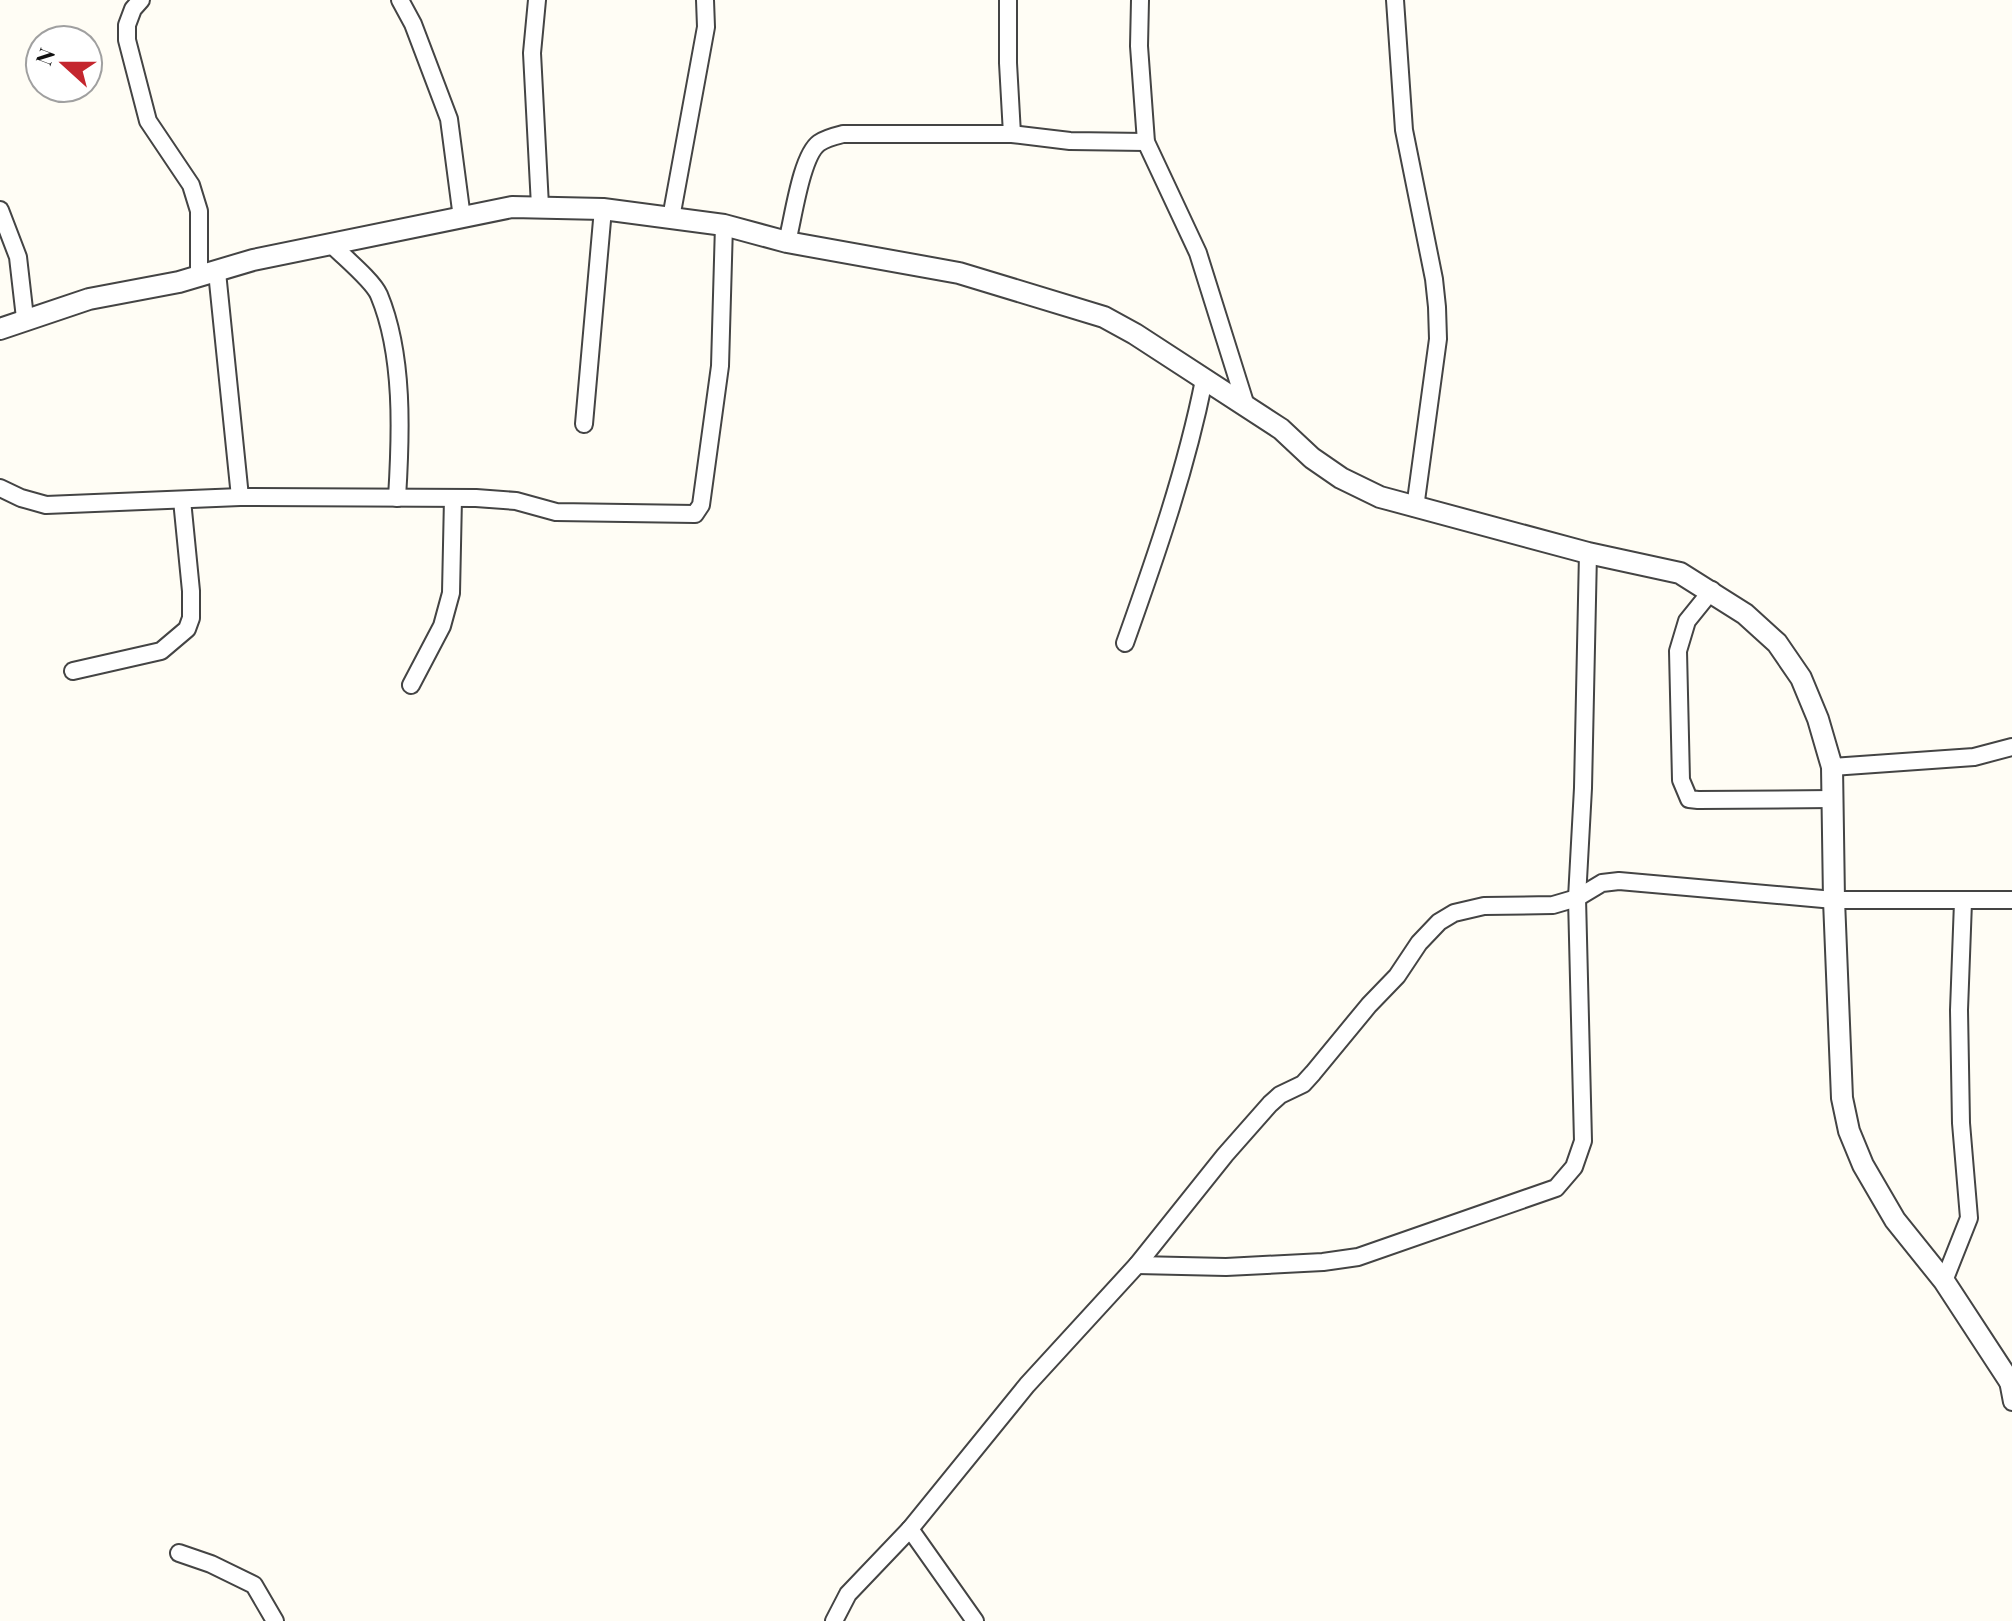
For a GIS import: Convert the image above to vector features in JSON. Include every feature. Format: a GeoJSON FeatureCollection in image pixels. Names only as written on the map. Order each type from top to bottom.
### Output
{"type":"FeatureCollection","features":[{"type":"Feature","properties":{"kind":"street"},"geometry":{"type":"LineString","coordinates":[[141,0],[133,9],[127,25],[127,40],[148,121],[191,185],[199,211],[240,497]]}},
{"type":"Feature","properties":{"kind":"street"},"geometry":{"type":"LineString","coordinates":[[400,0],[413,24],[449,119],[462,218]]}},
{"type":"Feature","properties":{"kind":"street"},"geometry":{"type":"LineString","coordinates":[[537,0],[532,53],[540,206]]}},
{"type":"Feature","properties":{"kind":"street"},"geometry":{"type":"LineString","coordinates":[[671,218],[706,27],[705,0]]}},
{"type":"Feature","properties":{"kind":"street"},"geometry":{"type":"LineString","coordinates":[[1008,0],[1012,134]]}},
{"type":"Feature","properties":{"kind":"street"},"geometry":{"type":"LineString","coordinates":[[1140,0],[1139,46],[1146,142],[1198,253],[1246,406]]}},
{"type":"Feature","properties":{"kind":"street"},"geometry":{"type":"LineString","coordinates":[[1395,0],[1404,130],[1437,307],[1438,339],[1415,508]]}},
{"type":"Feature","properties":{"kind":"street"},"geometry":{"type":"LineString","coordinates":[[787,242],[808,159],[819,143],[830,137],[843,134],[1012,134],[1070,141],[1146,142]]}},
{"type":"Feature","properties":{"kind":"street"},"geometry":{"type":"LineString","coordinates":[[0,329],[25,318],[89,299],[208,274],[253,260],[512,207],[603,209],[724,225],[787,242],[959,273],[1104,317],[1281,429],[1312,458],[1341,478],[1380,497],[1588,553],[1680,573],[1712,590],[1777,643],[1801,678],[1818,719],[1832,767],[1842,1098],[1849,1131],[1863,1165],[1895,1220],[1944,1281],[2010,1383],[2012,1402]]}},
{"type":"Feature","properties":{"kind":"street"},"geometry":{"type":"LineString","coordinates":[[584,424],[603,209]]}},
{"type":"Feature","properties":{"kind":"street"},"geometry":{"type":"LineString","coordinates":[[0,210],[18,257],[25,318]]}},
{"type":"Feature","properties":{"kind":"street"},"geometry":{"type":"LineString","coordinates":[[0,488],[46,505],[240,497],[453,498],[516,501],[556,512],[695,514],[701,505],[720,366],[724,225]]}},
{"type":"Feature","properties":{"kind":"street"},"geometry":{"type":"LineString","coordinates":[[333,246],[378,292],[392,345],[401,431],[397,498]]}},
{"type":"Feature","properties":{"kind":"street"},"geometry":{"type":"LineString","coordinates":[[1125,643],[1168,520],[1191,443],[1204,380]]}},
{"type":"Feature","properties":{"kind":"street"},"geometry":{"type":"LineString","coordinates":[[411,685],[442,626],[451,593],[453,498]]}},
{"type":"Feature","properties":{"kind":"street"},"geometry":{"type":"LineString","coordinates":[[73,671],[161,651],[187,629],[191,618],[191,591],[182,500]]}},
{"type":"Feature","properties":{"kind":"street"},"geometry":{"type":"LineString","coordinates":[[1137,1265],[1226,1267],[1358,1257],[1556,1188],[1574,1167],[1583,1141],[1577,898],[1583,788],[1588,553]]}},
{"type":"Feature","properties":{"kind":"street"},"geometry":{"type":"LineString","coordinates":[[1712,590],[1687,621],[1678,651],[1681,780],[1684,793],[1689,799],[1698,800],[1833,799]]}},
{"type":"Feature","properties":{"kind":"street"},"geometry":{"type":"LineString","coordinates":[[1832,767],[1974,757],[2012,747]]}},
{"type":"Feature","properties":{"kind":"street"},"geometry":{"type":"LineString","coordinates":[[834,1621],[848,1594],[910,1529],[1027,1385],[1137,1265],[1261,1114],[1280,1095],[1303,1084],[1397,976],[1419,943],[1439,922],[1454,913],[1484,906],[1553,905],[1577,898],[1602,883],[1619,881],[1834,900],[2012,900]]}},
{"type":"Feature","properties":{"kind":"street"},"geometry":{"type":"LineString","coordinates":[[1944,1281],[1969,1218],[1961,1123],[1959,1010],[1963,902]]}},
{"type":"Feature","properties":{"kind":"street"},"geometry":{"type":"LineString","coordinates":[[910,1529],[975,1621]]}},
{"type":"Feature","properties":{"kind":"street"},"geometry":{"type":"LineString","coordinates":[[179,1553],[211,1564],[254,1585],[275,1621]]}}]}
